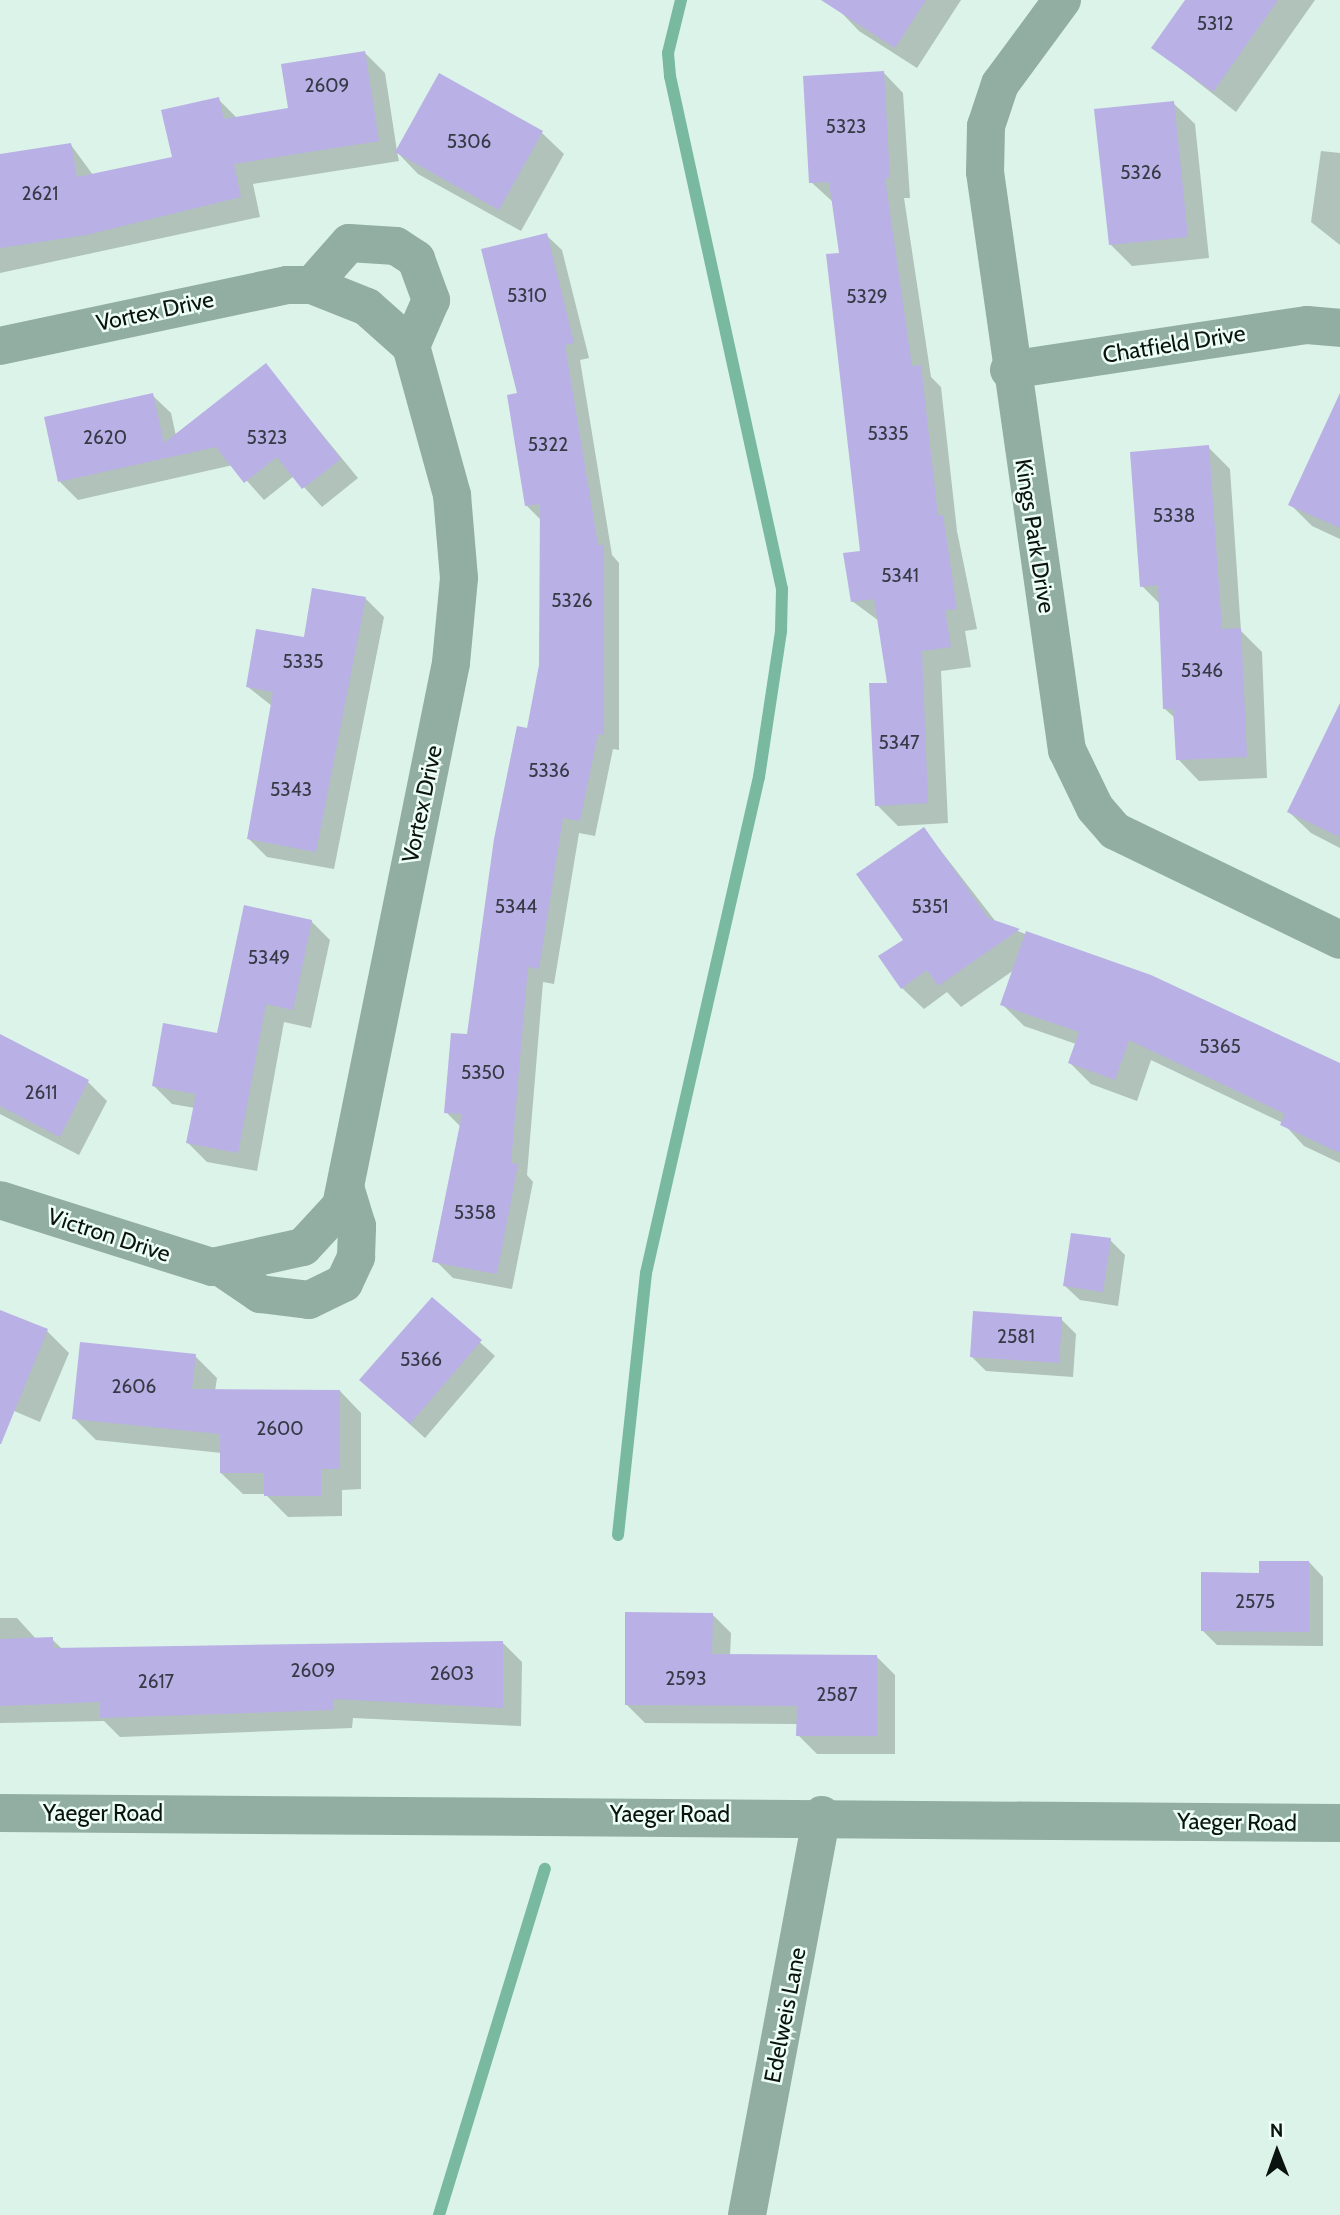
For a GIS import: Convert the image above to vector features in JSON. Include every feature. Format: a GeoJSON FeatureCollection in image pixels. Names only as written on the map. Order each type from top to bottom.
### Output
{"type":"FeatureCollection","features":[{"type":"Feature","properties":{"kind":"street","name":"Kings Park Drive"},"geometry":{"type":"LineString","coordinates":[[1062,0],[1000,84],[986,126],[985,172],[1009,370],[1067,750],[1096,807],[1115,831],[1340,940]]}},
{"type":"Feature","properties":{"kind":"street"},"geometry":{"type":"LineString","coordinates":[[349,243],[396,246],[416,259],[431,300],[411,346],[367,307],[312,285],[349,243]]}},
{"type":"Feature","properties":{"kind":"street","name":"Vortex Drive"},"geometry":{"type":"LineString","coordinates":[[0,346],[146,311],[312,285]]}},
{"type":"Feature","properties":{"kind":"street","name":"Chatfield Drive"},"geometry":{"type":"LineString","coordinates":[[1009,370],[1307,325],[1340,328]]}},
{"type":"Feature","properties":{"kind":"street","name":"Vortex Drive"},"geometry":{"type":"LineString","coordinates":[[303,1247],[341,1206],[346,1189],[451,663],[460,578],[452,495],[411,346]]}},
{"type":"Feature","properties":{"kind":"street","name":"Victron Drive"},"geometry":{"type":"LineString","coordinates":[[0,1200],[219,1266],[260,1294],[309,1300],[344,1283],[356,1256],[357,1226],[346,1189]]}},
{"type":"Feature","properties":{"kind":"street","name":"Victron Drive"},"geometry":{"type":"LineString","coordinates":[[219,1266],[303,1247]]}},
{"type":"Feature","properties":{"kind":"street","name":"Yaeger Road"},"geometry":{"type":"LineString","coordinates":[[0,1813],[822,1815],[1340,1823]]}},
{"type":"Feature","properties":{"kind":"street","name":"Edelweis Lane"},"geometry":{"type":"LineString","coordinates":[[747,2215],[822,1815]]}},
{"type":"Feature","properties":{"kind":"building"},"geometry":{"type":"Polygon","coordinates":[[[821,0],[926,0],[895,48],[821,0]]]}},
{"type":"Feature","properties":{"kind":"building"},"geometry":{"type":"Polygon","coordinates":[[[1185,0],[1278,0],[1213,92],[1151,48],[1185,0]]]}},
{"type":"Feature","properties":{"kind":"building"},"geometry":{"type":"Polygon","coordinates":[[[365,51],[379,141],[234,164],[241,197],[86,235],[0,248],[0,154],[71,143],[77,177],[172,157],[161,110],[219,97],[224,119],[288,108],[281,64],[365,51]]]}},
{"type":"Feature","properties":{"kind":"building"},"geometry":{"type":"Polygon","coordinates":[[[884,71],[890,178],[885,178],[912,366],[921,365],[938,516],[943,515],[957,609],[945,610],[951,647],[922,651],[928,803],[875,806],[869,683],[887,683],[874,599],[851,602],[843,553],[860,551],[826,254],[839,253],[829,182],[809,183],[803,76],[884,71]]]}},
{"type":"Feature","properties":{"kind":"building"},"geometry":{"type":"Polygon","coordinates":[[[439,73],[543,131],[499,210],[395,152],[439,73]]]}},
{"type":"Feature","properties":{"kind":"building"},"geometry":{"type":"Polygon","coordinates":[[[1174,101],[1188,237],[1109,245],[1094,109],[1174,101]]]}},
{"type":"Feature","properties":{"kind":"building"},"geometry":{"type":"Polygon","coordinates":[[[547,233],[574,343],[565,345],[598,545],[604,545],[604,735],[598,734],[580,821],[563,818],[539,969],[528,967],[511,1163],[518,1164],[497,1274],[432,1262],[462,1114],[444,1113],[451,1033],[467,1034],[494,839],[517,726],[527,728],[539,665],[540,504],[525,506],[507,395],[517,393],[481,249],[547,233]]]}},
{"type":"Feature","properties":{"kind":"building"},"geometry":{"type":"Polygon","coordinates":[[[266,363],[341,459],[302,489],[277,457],[244,483],[216,447],[58,482],[44,417],[153,393],[164,443],[266,363]]]}},
{"type":"Feature","properties":{"kind":"building"},"geometry":{"type":"Polygon","coordinates":[[[1340,393],[1340,528],[1288,505],[1340,393]]]}},
{"type":"Feature","properties":{"kind":"building"},"geometry":{"type":"Polygon","coordinates":[[[1209,445],[1222,629],[1241,628],[1247,757],[1176,760],[1173,709],[1163,709],[1158,585],[1140,587],[1130,452],[1209,445]]]}},
{"type":"Feature","properties":{"kind":"building"},"geometry":{"type":"Polygon","coordinates":[[[312,588],[366,597],[316,852],[247,839],[273,692],[246,687],[256,629],[304,637],[312,588]]]}},
{"type":"Feature","properties":{"kind":"building"},"geometry":{"type":"Polygon","coordinates":[[[1340,703],[1340,837],[1287,812],[1340,703]]]}},
{"type":"Feature","properties":{"kind":"building"},"geometry":{"type":"Polygon","coordinates":[[[924,827],[988,918],[1020,929],[938,986],[927,970],[901,989],[878,956],[903,940],[856,874],[924,827]]]}},
{"type":"Feature","properties":{"kind":"building"},"geometry":{"type":"Polygon","coordinates":[[[244,905],[312,920],[293,1010],[266,1004],[238,1153],[186,1143],[196,1094],[152,1086],[163,1023],[217,1033],[244,905]]]}},
{"type":"Feature","properties":{"kind":"building"},"geometry":{"type":"Polygon","coordinates":[[[1026,931],[1151,975],[1340,1063],[1340,1153],[1280,1125],[1285,1114],[1129,1040],[1115,1080],[1068,1063],[1079,1032],[1000,1005],[1026,931]]]}},
{"type":"Feature","properties":{"kind":"building"},"geometry":{"type":"Polygon","coordinates":[[[0,1034],[89,1080],[60,1137],[0,1106],[0,1034]]]}},
{"type":"Feature","properties":{"kind":"building"},"geometry":{"type":"Polygon","coordinates":[[[1071,1233],[1111,1238],[1103,1292],[1063,1286],[1071,1233]]]}},
{"type":"Feature","properties":{"kind":"building"},"geometry":{"type":"Polygon","coordinates":[[[432,1297],[482,1340],[410,1424],[359,1380],[432,1297]]]}},
{"type":"Feature","properties":{"kind":"building"},"geometry":{"type":"Polygon","coordinates":[[[0,1310],[48,1329],[1,1444],[0,1444],[0,1310]]]}},
{"type":"Feature","properties":{"kind":"building"},"geometry":{"type":"Polygon","coordinates":[[[973,1311],[1062,1317],[1059,1363],[970,1357],[973,1311]]]}},
{"type":"Feature","properties":{"kind":"building"},"geometry":{"type":"Polygon","coordinates":[[[80,1342],[196,1354],[192,1389],[340,1390],[340,1469],[321,1469],[321,1496],[264,1496],[264,1473],[220,1473],[220,1434],[72,1419],[80,1342]]]}},
{"type":"Feature","properties":{"kind":"building"},"geometry":{"type":"Polygon","coordinates":[[[1259,1561],[1309,1561],[1309,1632],[1201,1631],[1201,1572],[1259,1573],[1259,1561]]]}},
{"type":"Feature","properties":{"kind":"building"},"geometry":{"type":"Polygon","coordinates":[[[625,1612],[713,1613],[712,1654],[877,1655],[877,1736],[796,1736],[797,1706],[625,1705],[625,1612]]]}},
{"type":"Feature","properties":{"kind":"building"},"geometry":{"type":"Polygon","coordinates":[[[53,1637],[53,1648],[503,1641],[503,1708],[334,1699],[334,1710],[100,1718],[100,1702],[0,1706],[0,1639],[53,1637]]]}},
{"type":"Feature","properties":{"kind":"waterway"},"geometry":{"type":"LineString","coordinates":[[618,1535],[646,1273],[759,777],[781,631],[782,589],[670,76],[668,53],[681,0]]}},
{"type":"Feature","properties":{"kind":"waterway"},"geometry":{"type":"LineString","coordinates":[[439,2215],[545,1869]]}}]}
